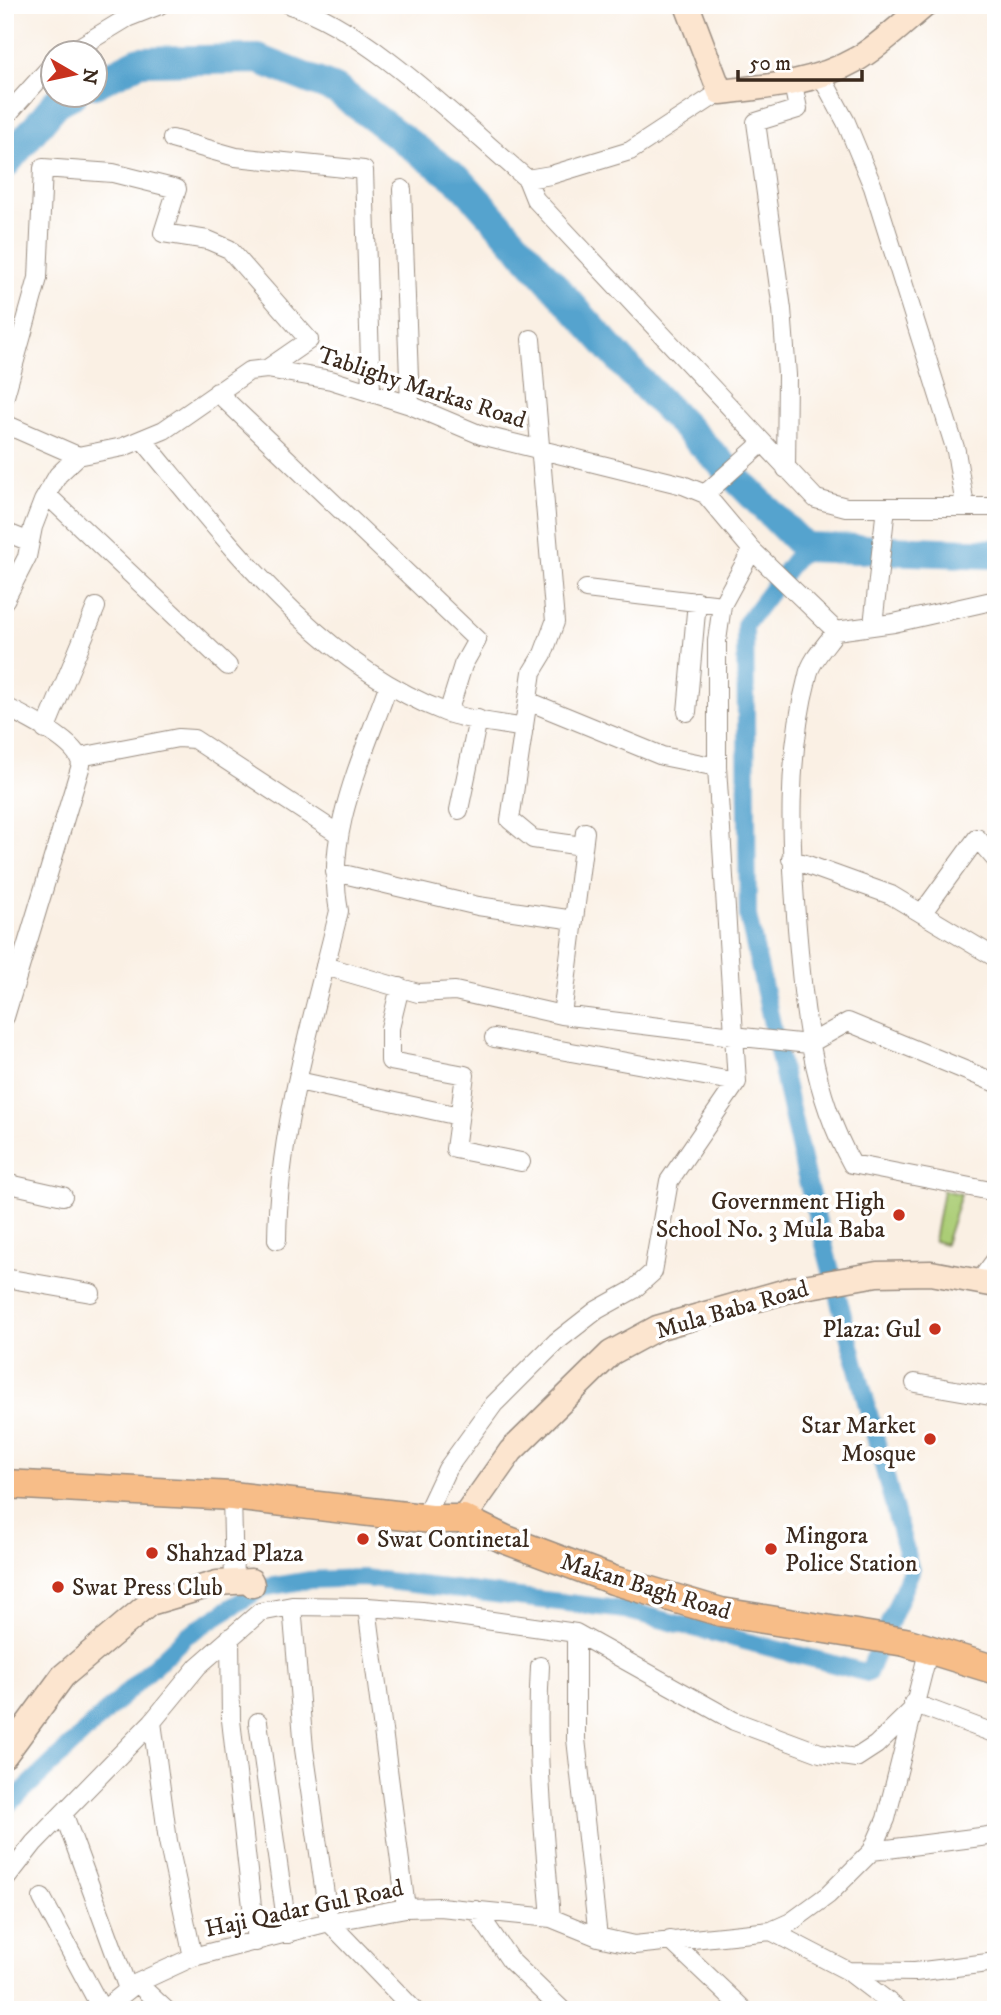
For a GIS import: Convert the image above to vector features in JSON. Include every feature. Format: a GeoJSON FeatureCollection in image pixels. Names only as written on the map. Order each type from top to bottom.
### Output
{"type":"FeatureCollection","features":[{"type":"Feature","properties":{"kind":"main road","name":"Makan Bagh Road"},"geometry":{"type":"LineString","coordinates":[[5,1486],[232,1497],[424,1520],[463,1519],[504,1539],[613,1580],[721,1612],[871,1635],[917,1645],[996,1670]]}},
{"type":"Feature","properties":{"kind":"street"},"geometry":{"type":"LineString","coordinates":[[94,38],[127,18],[160,5]]}},
{"type":"Feature","properties":{"kind":"street"},"geometry":{"type":"LineString","coordinates":[[290,5],[310,10],[380,56],[527,179],[535,199],[761,444],[816,499],[846,507],[886,512],[965,506],[996,507]]}},
{"type":"Feature","properties":{"kind":"street"},"geometry":{"type":"LineString","coordinates":[[687,5],[720,92]]}},
{"type":"Feature","properties":{"kind":"street"},"geometry":{"type":"LineString","coordinates":[[527,179],[551,175],[630,150],[720,92],[793,84],[859,58],[925,5]]}},
{"type":"Feature","properties":{"kind":"street"},"geometry":{"type":"LineString","coordinates":[[820,74],[846,122],[873,187],[956,451],[965,506]]}},
{"type":"Feature","properties":{"kind":"street"},"geometry":{"type":"LineString","coordinates":[[8,107],[38,78]]}},
{"type":"Feature","properties":{"kind":"street"},"geometry":{"type":"LineString","coordinates":[[786,469],[787,375],[782,309],[756,122],[798,109],[793,84]]}},
{"type":"Feature","properties":{"kind":"street"},"geometry":{"type":"LineString","coordinates":[[172,139],[236,157],[364,170],[371,392]]}},
{"type":"Feature","properties":{"kind":"street"},"geometry":{"type":"LineString","coordinates":[[5,396],[38,278],[43,168],[113,173],[177,188],[163,233],[208,240],[229,249],[309,340],[267,369]]}},
{"type":"Feature","properties":{"kind":"street"},"geometry":{"type":"LineString","coordinates":[[402,188],[410,405]]}},
{"type":"Feature","properties":{"kind":"street"},"geometry":{"type":"LineString","coordinates":[[531,339],[555,622],[544,654],[532,672],[510,820],[533,839],[584,839],[562,1016]]}},
{"type":"Feature","properties":{"kind":"street","name":"Tablighy Markas Road"},"geometry":{"type":"LineString","coordinates":[[78,456],[143,440],[164,430],[249,371],[267,369],[331,380],[410,405],[481,435],[683,485],[705,494]]}},
{"type":"Feature","properties":{"kind":"street"},"geometry":{"type":"LineString","coordinates":[[217,392],[477,640],[463,665],[448,713]]}},
{"type":"Feature","properties":{"kind":"street"},"geometry":{"type":"LineString","coordinates":[[5,424],[78,456],[58,475],[47,495],[33,527],[27,556],[5,600]]}},
{"type":"Feature","properties":{"kind":"street"},"geometry":{"type":"LineString","coordinates":[[143,440],[226,539],[317,633],[388,686],[448,713],[524,728]]}},
{"type":"Feature","properties":{"kind":"street"},"geometry":{"type":"LineString","coordinates":[[761,444],[705,494],[752,550],[836,631]]}},
{"type":"Feature","properties":{"kind":"street"},"geometry":{"type":"LineString","coordinates":[[47,495],[229,666]]}},
{"type":"Feature","properties":{"kind":"street"},"geometry":{"type":"LineString","coordinates":[[873,621],[886,512]]}},
{"type":"Feature","properties":{"kind":"street"},"geometry":{"type":"LineString","coordinates":[[5,532],[30,542]]}},
{"type":"Feature","properties":{"kind":"street"},"geometry":{"type":"LineString","coordinates":[[424,1520],[447,1469],[494,1404],[556,1342],[597,1310],[633,1290],[653,1272],[669,1181],[737,1082],[717,767],[717,641],[722,605],[752,550]]}},
{"type":"Feature","properties":{"kind":"street"},"geometry":{"type":"LineString","coordinates":[[586,589],[722,605]]}},
{"type":"Feature","properties":{"kind":"street"},"geometry":{"type":"LineString","coordinates":[[996,600],[873,621],[836,631],[808,673],[790,773],[791,859],[809,1044],[835,1133],[852,1164],[996,1192]]}},
{"type":"Feature","properties":{"kind":"street"},"geometry":{"type":"LineString","coordinates":[[687,712],[697,601]]}},
{"type":"Feature","properties":{"kind":"street"},"geometry":{"type":"LineString","coordinates":[[45,730],[96,607]]}},
{"type":"Feature","properties":{"kind":"street"},"geometry":{"type":"LineString","coordinates":[[277,1240],[277,1212],[298,1081],[339,911],[335,872],[337,833],[388,686]]}},
{"type":"Feature","properties":{"kind":"street"},"geometry":{"type":"LineString","coordinates":[[528,701],[662,756],[717,767]]}},
{"type":"Feature","properties":{"kind":"street"},"geometry":{"type":"LineString","coordinates":[[5,706],[69,742],[80,757],[80,776],[5,1017]]}},
{"type":"Feature","properties":{"kind":"street"},"geometry":{"type":"LineString","coordinates":[[459,810],[478,719]]}},
{"type":"Feature","properties":{"kind":"street"},"geometry":{"type":"LineString","coordinates":[[80,757],[178,738],[194,739],[285,806],[337,833]]}},
{"type":"Feature","properties":{"kind":"street"},"geometry":{"type":"LineString","coordinates":[[923,912],[977,838],[996,860]]}},
{"type":"Feature","properties":{"kind":"street"},"geometry":{"type":"LineString","coordinates":[[791,859],[891,895],[996,958]]}},
{"type":"Feature","properties":{"kind":"street"},"geometry":{"type":"LineString","coordinates":[[335,872],[478,906],[574,920]]}},
{"type":"Feature","properties":{"kind":"street"},"geometry":{"type":"LineString","coordinates":[[326,966],[418,993],[455,991],[562,1016],[733,1036],[809,1044],[848,1022],[996,1083]]}},
{"type":"Feature","properties":{"kind":"street"},"geometry":{"type":"LineString","coordinates":[[400,987],[390,1028],[390,1061],[464,1075],[455,1149],[521,1162]]}},
{"type":"Feature","properties":{"kind":"street"},"geometry":{"type":"LineString","coordinates":[[494,1038],[737,1082]]}},
{"type":"Feature","properties":{"kind":"street"},"geometry":{"type":"LineString","coordinates":[[298,1081],[459,1116]]}},
{"type":"Feature","properties":{"kind":"street"},"geometry":{"type":"LineString","coordinates":[[5,1183],[63,1196]]}},
{"type":"Feature","properties":{"kind":"street"},"geometry":{"type":"LineString","coordinates":[[988,1283],[996,1259]]}},
{"type":"Feature","properties":{"kind":"street","name":"Mula Baba Road"},"geometry":{"type":"LineString","coordinates":[[463,1519],[511,1451],[611,1353],[657,1328],[793,1289],[877,1274],[931,1273],[988,1283]]}},
{"type":"Feature","properties":{"kind":"street"},"geometry":{"type":"LineString","coordinates":[[5,1278],[91,1293]]}},
{"type":"Feature","properties":{"kind":"street"},"geometry":{"type":"LineString","coordinates":[[915,1383],[996,1398]]}},
{"type":"Feature","properties":{"kind":"street"},"geometry":{"type":"LineString","coordinates":[[5,1880],[34,1843],[152,1722],[198,1666],[230,1637],[251,1596],[232,1497]]}},
{"type":"Feature","properties":{"kind":"street"},"geometry":{"type":"LineString","coordinates":[[5,1755],[63,1676],[150,1603],[251,1596],[292,1606],[422,1611],[576,1633],[734,1721],[820,1753],[856,1758],[876,1745],[912,1707],[996,1734]]}},
{"type":"Feature","properties":{"kind":"street"},"geometry":{"type":"LineString","coordinates":[[292,1606],[304,1749],[330,1923],[414,2010]]}},
{"type":"Feature","properties":{"kind":"street"},"geometry":{"type":"LineString","coordinates":[[367,1607],[407,1908]]}},
{"type":"Feature","properties":{"kind":"street"},"geometry":{"type":"LineString","coordinates":[[576,1633],[576,1739],[598,1937]]}},
{"type":"Feature","properties":{"kind":"street"},"geometry":{"type":"LineString","coordinates":[[230,1637],[231,1720],[256,1942]]}},
{"type":"Feature","properties":{"kind":"street","name":"Haji Qadar Gul Road"},"geometry":{"type":"LineString","coordinates":[[102,2010],[132,1986],[193,1957],[330,1923],[407,1908],[476,1910],[551,1918],[598,1937],[634,1945],[771,1931],[791,1922],[828,1895],[872,1851],[886,1819],[912,1707],[917,1645]]}},
{"type":"Feature","properties":{"kind":"street"},"geometry":{"type":"LineString","coordinates":[[540,1666],[538,1703],[541,1797],[551,1918]]}},
{"type":"Feature","properties":{"kind":"street"},"geometry":{"type":"LineString","coordinates":[[152,1722],[168,1840],[193,1957]]}},
{"type":"Feature","properties":{"kind":"street"},"geometry":{"type":"LineString","coordinates":[[258,1722],[288,1934]]}},
{"type":"Feature","properties":{"kind":"street"},"geometry":{"type":"LineString","coordinates":[[64,1815],[132,1986],[166,2010]]}},
{"type":"Feature","properties":{"kind":"street"},"geometry":{"type":"LineString","coordinates":[[872,1851],[996,1835]]}},
{"type":"Feature","properties":{"kind":"street"},"geometry":{"type":"LineString","coordinates":[[42,1898],[102,2010]]}},
{"type":"Feature","properties":{"kind":"street"},"geometry":{"type":"LineString","coordinates":[[476,1910],[510,1960],[562,2010]]}},
{"type":"Feature","properties":{"kind":"street"},"geometry":{"type":"LineString","coordinates":[[771,1931],[848,1971],[899,2010]]}},
{"type":"Feature","properties":{"kind":"street"},"geometry":{"type":"LineString","coordinates":[[670,1940],[744,2010]]}},
{"type":"Feature","properties":{"kind":"street"},"geometry":{"type":"LineString","coordinates":[[848,1971],[915,1972],[996,1962]]}},
{"type":"Feature","properties":{"kind":"green space"},"geometry":{"type":"Polygon","coordinates":[[[943,1190],[961,1194],[945,1244],[934,1241],[943,1190]]]}},
{"type":"Feature","properties":{"kind":"waterway"},"geometry":{"type":"LineString","coordinates":[[108,77],[140,61],[258,59],[337,90],[462,183],[634,375],[804,547],[996,554]]}},
{"type":"Feature","properties":{"kind":"waterway"},"geometry":{"type":"LineString","coordinates":[[5,164],[52,108]]}},
{"type":"Feature","properties":{"kind":"waterway"},"geometry":{"type":"LineString","coordinates":[[5,1808],[186,1636],[262,1588],[309,1580],[363,1578],[625,1610],[868,1673],[911,1571],[805,1173],[748,916],[745,625],[804,547]]}},
{"type":"Feature","properties":{"kind":"place","name":"Government High School No. 3 Mula Baba"},"geometry":{"type":"Point","coordinates":[899,1215]}},
{"type":"Feature","properties":{"kind":"place","name":"Plaza: Gul"},"geometry":{"type":"Point","coordinates":[935,1329]}},
{"type":"Feature","properties":{"kind":"place","name":"Star Market Mosque"},"geometry":{"type":"Point","coordinates":[930,1439]}},
{"type":"Feature","properties":{"kind":"place","name":"Swat Continetal"},"geometry":{"type":"Point","coordinates":[363,1539]}},
{"type":"Feature","properties":{"kind":"place","name":"Mingora Police Station"},"geometry":{"type":"Point","coordinates":[771,1549]}},
{"type":"Feature","properties":{"kind":"place","name":"Shahzad Plaza"},"geometry":{"type":"Point","coordinates":[152,1553]}},
{"type":"Feature","properties":{"kind":"place","name":"Swat Press Club"},"geometry":{"type":"Point","coordinates":[58,1587]}}]}
